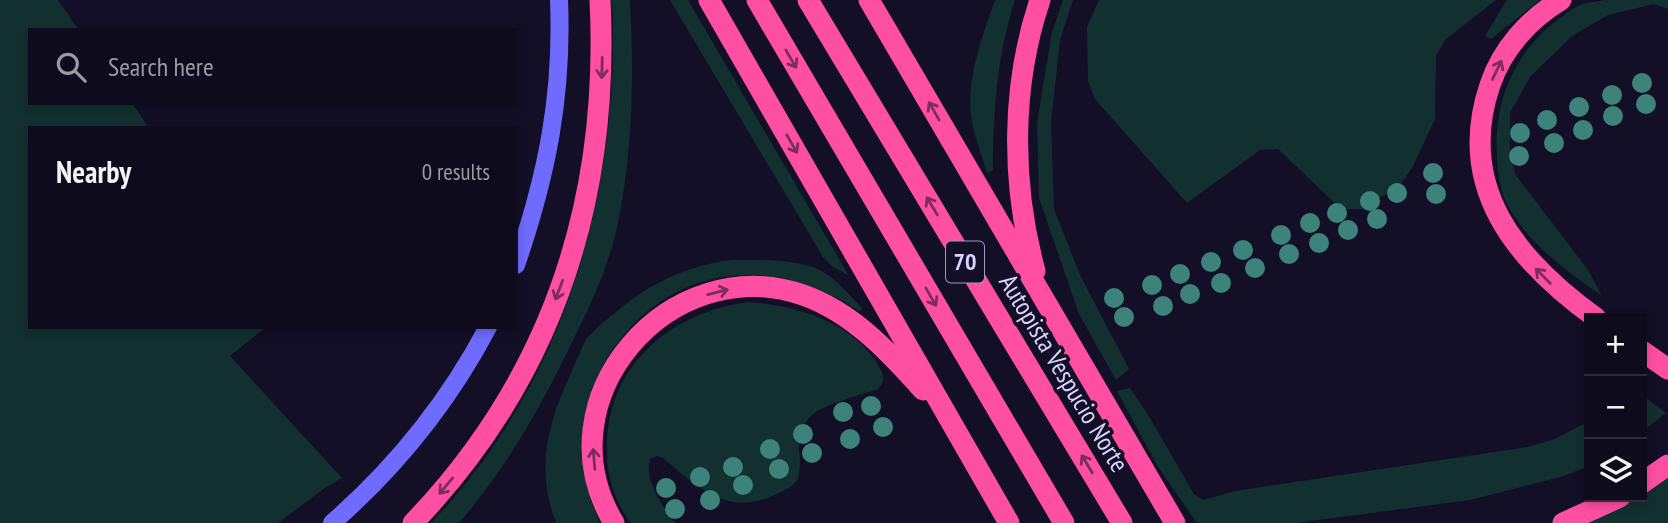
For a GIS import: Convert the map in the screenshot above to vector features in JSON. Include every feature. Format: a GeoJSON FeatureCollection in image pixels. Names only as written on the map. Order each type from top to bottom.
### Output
{"type":"FeatureCollection","features":[{"type":"Feature","properties":{"kind":"highway"},"geometry":{"type":"LineString","coordinates":[[412,523],[464,465],[512,393],[532,355],[566,272],[590,184],[597,139],[602,93],[600,0]]}},
{"type":"Feature","properties":{"kind":"highway"},"geometry":{"type":"LineString","coordinates":[[709,0],[1009,523]]}},
{"type":"Feature","properties":{"kind":"highway","name":"70"},"geometry":{"type":"LineString","coordinates":[[757,0],[1064,523]]}},
{"type":"Feature","properties":{"kind":"highway","name":"Autopista Vespucio Norte"},"geometry":{"type":"LineString","coordinates":[[808,0],[1122,523]]}},
{"type":"Feature","properties":{"kind":"highway"},"geometry":{"type":"LineString","coordinates":[[869,0],[1175,523]]}},
{"type":"Feature","properties":{"kind":"highway"},"geometry":{"type":"LineString","coordinates":[[1040,0],[1027,48],[1018,124],[1022,209],[1034,268],[1043,296]]}},
{"type":"Feature","properties":{"kind":"highway"},"geometry":{"type":"LineString","coordinates":[[1561,0],[1535,18],[1518,36],[1493,76],[1480,124],[1480,160],[1488,194],[1522,253],[1560,291],[1590,313]]}},
{"type":"Feature","properties":{"kind":"highway"},"geometry":{"type":"LineString","coordinates":[[614,523],[602,498],[593,458],[595,415],[601,394],[610,373],[636,338],[670,311],[709,293],[765,287],[794,292],[820,302],[875,340],[950,420]]}},
{"type":"Feature","properties":{"kind":"highway"},"geometry":{"type":"LineString","coordinates":[[1647,354],[1668,369]]}},
{"type":"Feature","properties":{"kind":"highway"},"geometry":{"type":"LineString","coordinates":[[1647,480],[1668,465]]}},
{"type":"Feature","properties":{"kind":"highway"},"geometry":{"type":"LineString","coordinates":[[1563,523],[1609,502]]}},
{"type":"Feature","properties":{"kind":"street"},"geometry":{"type":"LineString","coordinates":[[518,259],[534,210],[553,125],[560,76],[559,0]]}},
{"type":"Feature","properties":{"kind":"street"},"geometry":{"type":"LineString","coordinates":[[332,523],[383,475],[422,428],[459,377],[487,329]]}},
{"type":"Feature","properties":{"kind":"green space"},"geometry":{"type":"Polygon","coordinates":[[[0,0],[58,0],[78,28],[28,28],[28,105],[133,105],[148,126],[28,126],[28,329],[264,329],[230,356],[342,478],[278,523],[0,523],[0,0]]]}},
{"type":"Feature","properties":{"kind":"green space"},"geometry":{"type":"Polygon","coordinates":[[[612,0],[630,0],[632,84],[623,195],[615,238],[605,267],[562,363],[537,411],[493,480],[459,523],[431,523],[478,468],[517,409],[550,346],[575,280],[594,212],[606,142],[612,71],[612,0]]]}},
{"type":"Feature","properties":{"kind":"green space"},"geometry":{"type":"Polygon","coordinates":[[[670,0],[688,0],[849,276],[823,257],[670,0]]]}},
{"type":"Feature","properties":{"kind":"green space"},"geometry":{"type":"Polygon","coordinates":[[[995,0],[1015,0],[997,84],[993,170],[987,173],[974,130],[970,101],[977,57],[995,0]]]}},
{"type":"Feature","properties":{"kind":"green space"},"geometry":{"type":"Polygon","coordinates":[[[1063,0],[1073,0],[1060,40],[1051,123],[1054,209],[1080,275],[1129,369],[1116,380],[1079,314],[1039,198],[1037,123],[1052,32],[1063,0]]]}},
{"type":"Feature","properties":{"kind":"green space"},"geometry":{"type":"Polygon","coordinates":[[[1099,0],[1496,0],[1445,40],[1436,56],[1435,119],[1412,168],[1400,185],[1363,209],[1341,209],[1278,149],[1260,150],[1187,203],[1095,99],[1088,81],[1087,27],[1099,0]]]}},
{"type":"Feature","properties":{"kind":"green space"},"geometry":{"type":"Polygon","coordinates":[[[1507,0],[1540,0],[1491,39],[1485,36],[1507,0]]]}},
{"type":"Feature","properties":{"kind":"green space"},"geometry":{"type":"Polygon","coordinates":[[[1604,0],[1668,0],[1668,9],[1654,4],[1608,15],[1572,36],[1530,77],[1510,113],[1510,148],[1515,174],[1588,270],[1602,296],[1551,257],[1518,222],[1502,190],[1497,163],[1497,137],[1503,97],[1519,62],[1531,45],[1544,31],[1574,8],[1604,0]]]}},
{"type":"Feature","properties":{"kind":"green space"},"geometry":{"type":"Polygon","coordinates":[[[731,260],[780,261],[815,268],[835,281],[862,308],[860,312],[826,293],[792,281],[757,275],[724,277],[691,286],[661,301],[633,325],[609,355],[590,395],[585,416],[583,460],[586,481],[600,523],[556,523],[546,483],[547,446],[556,410],[587,338],[628,302],[655,285],[684,271],[731,260]]]}},
{"type":"Feature","properties":{"kind":"green space"},"geometry":{"type":"Polygon","coordinates":[[[748,302],[803,312],[838,327],[854,337],[867,350],[882,372],[882,383],[878,389],[831,405],[809,418],[799,439],[800,466],[797,480],[787,489],[763,500],[746,503],[717,497],[690,481],[663,458],[657,456],[650,459],[652,484],[675,523],[631,523],[613,490],[607,454],[609,423],[617,396],[629,371],[646,350],[667,332],[692,318],[719,308],[748,302]]]}},
{"type":"Feature","properties":{"kind":"green space"},"geometry":{"type":"Polygon","coordinates":[[[1130,388],[1194,494],[1203,500],[1235,491],[1528,447],[1555,439],[1584,424],[1584,468],[1564,476],[1470,500],[1296,523],[1197,523],[1158,467],[1117,391],[1130,388]]]}},
{"type":"Feature","properties":{"kind":"green space"},"geometry":{"type":"Polygon","coordinates":[[[1647,399],[1666,413],[1647,428],[1647,399]]]}},
{"type":"Feature","properties":{"kind":"green space"},"geometry":{"type":"Polygon","coordinates":[[[1668,476],[1668,523],[1586,523],[1625,502],[1647,502],[1647,489],[1668,476]]]}}]}
